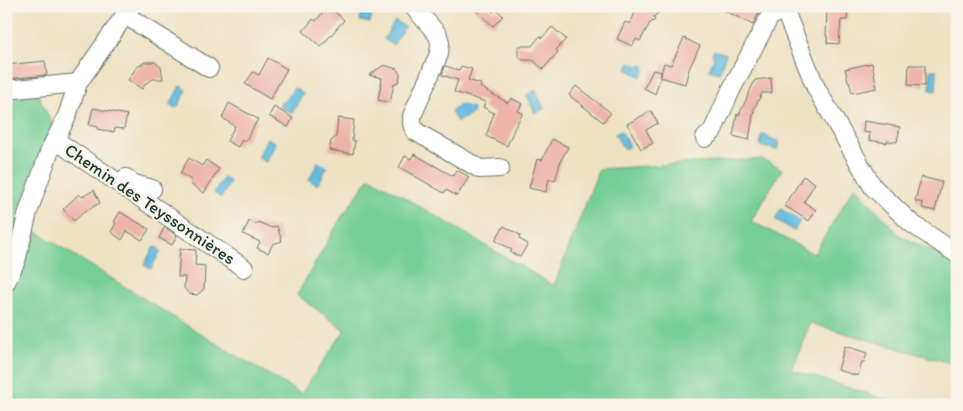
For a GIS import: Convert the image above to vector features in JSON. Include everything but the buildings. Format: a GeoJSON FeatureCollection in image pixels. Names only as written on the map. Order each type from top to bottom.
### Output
{"type":"FeatureCollection","features":[{"type":"Feature","properties":{"kind":"street"},"geometry":{"type":"LineString","coordinates":[[413,6],[438,35],[440,43],[439,54],[412,116],[412,124],[415,130],[480,169],[500,168]]}},
{"type":"Feature","properties":{"kind":"street"},"geometry":{"type":"LineString","coordinates":[[704,138],[712,132],[731,90],[769,18],[783,6],[816,88],[873,187],[911,223],[957,254]]}},
{"type":"Feature","properties":{"kind":"street"},"geometry":{"type":"LineString","coordinates":[[6,282],[16,261],[28,212],[50,150],[67,116],[78,83],[132,9],[209,68]]}},
{"type":"Feature","properties":{"kind":"street"},"geometry":{"type":"LineString","coordinates":[[6,90],[78,83]]}},
{"type":"Feature","properties":{"kind":"street","name":"Chemin des Teyssonnières"},"geometry":{"type":"LineString","coordinates":[[58,135],[134,184],[152,189]]}},
{"type":"Feature","properties":{"kind":"street","name":"Chemin des Teyssonnières"},"geometry":{"type":"LineString","coordinates":[[58,135],[244,268]]}},
{"type":"Feature","properties":{"kind":"street"},"geometry":{"type":"LineString","coordinates":[[939,242],[957,240]]}},
{"type":"Feature","properties":{"kind":"green space"},"geometry":{"type":"Polygon","coordinates":[[[38,95],[53,125],[16,219],[301,394],[345,330],[297,295],[341,218],[370,177],[554,286],[599,169],[762,159],[782,169],[751,221],[814,254],[855,186],[899,235],[946,258],[957,255],[957,365],[810,323],[792,370],[905,405],[6,405],[6,98],[38,95]]]}},
{"type":"Feature","properties":{"kind":"water"},"geometry":{"type":"Polygon","coordinates":[[[363,6],[374,6],[370,23],[360,21],[363,6]]]}},
{"type":"Feature","properties":{"kind":"water"},"geometry":{"type":"Polygon","coordinates":[[[395,21],[405,27],[393,45],[384,39],[395,21]]]}},
{"type":"Feature","properties":{"kind":"water"},"geometry":{"type":"Polygon","coordinates":[[[714,50],[726,54],[719,73],[709,70],[714,57],[712,54],[714,50]]]}},
{"type":"Feature","properties":{"kind":"water"},"geometry":{"type":"Polygon","coordinates":[[[630,62],[638,66],[644,66],[645,70],[641,77],[627,69],[630,62]]]}},
{"type":"Feature","properties":{"kind":"water"},"geometry":{"type":"Polygon","coordinates":[[[931,70],[937,70],[936,91],[930,90],[931,70]]]}},
{"type":"Feature","properties":{"kind":"water"},"geometry":{"type":"Polygon","coordinates":[[[180,86],[187,90],[176,108],[170,105],[180,86]]]}},
{"type":"Feature","properties":{"kind":"water"},"geometry":{"type":"Polygon","coordinates":[[[294,88],[303,93],[292,113],[279,106],[281,102],[284,103],[294,88]]]}},
{"type":"Feature","properties":{"kind":"water"},"geometry":{"type":"Polygon","coordinates":[[[536,90],[544,109],[535,113],[527,95],[536,90]]]}},
{"type":"Feature","properties":{"kind":"water"},"geometry":{"type":"Polygon","coordinates":[[[459,104],[473,108],[472,114],[457,122],[451,111],[458,107],[459,104]]]}},
{"type":"Feature","properties":{"kind":"water"},"geometry":{"type":"Polygon","coordinates":[[[621,131],[629,145],[627,148],[623,148],[615,134],[621,131]]]}},
{"type":"Feature","properties":{"kind":"water"},"geometry":{"type":"Polygon","coordinates":[[[762,135],[768,136],[768,139],[779,141],[777,150],[760,146],[762,135]]]}},
{"type":"Feature","properties":{"kind":"water"},"geometry":{"type":"Polygon","coordinates":[[[267,138],[276,143],[266,162],[258,158],[267,138]]]}},
{"type":"Feature","properties":{"kind":"water"},"geometry":{"type":"Polygon","coordinates":[[[318,162],[327,167],[318,185],[309,180],[318,162]]]}},
{"type":"Feature","properties":{"kind":"water"},"geometry":{"type":"Polygon","coordinates":[[[224,177],[230,182],[221,198],[214,193],[224,177]]]}},
{"type":"Feature","properties":{"kind":"water"},"geometry":{"type":"Polygon","coordinates":[[[781,209],[800,221],[794,231],[775,219],[781,209]]]}},
{"type":"Feature","properties":{"kind":"water"},"geometry":{"type":"Polygon","coordinates":[[[156,247],[160,252],[151,269],[144,265],[153,248],[156,247]]]}}]}
